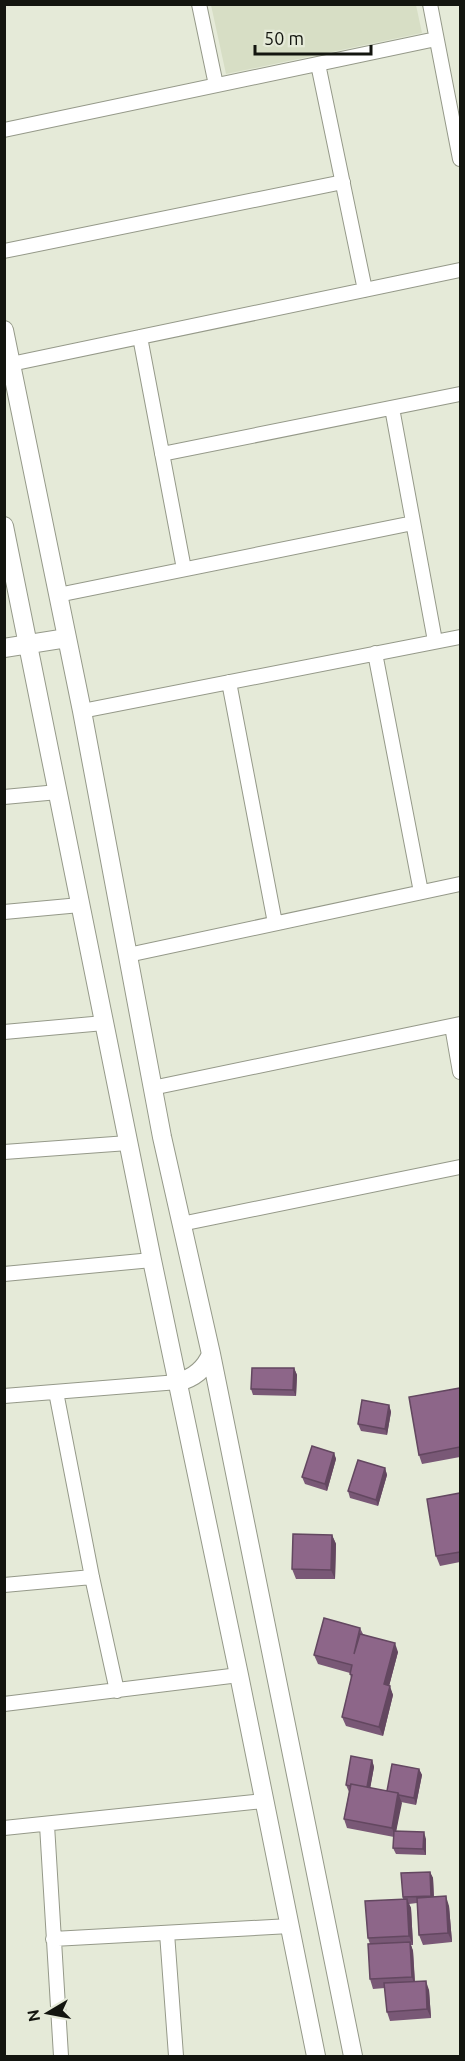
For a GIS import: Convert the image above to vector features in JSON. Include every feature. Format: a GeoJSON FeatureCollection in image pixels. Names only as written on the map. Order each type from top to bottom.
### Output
{"type":"FeatureCollection","features":[{"type":"Feature","properties":{"kind":"street"},"geometry":{"type":"LineString","coordinates":[[199,4],[216,85]]}},
{"type":"Feature","properties":{"kind":"street"},"geometry":{"type":"LineString","coordinates":[[430,4],[460,156]]}},
{"type":"Feature","properties":{"kind":"street"},"geometry":{"type":"LineString","coordinates":[[4,130],[436,39]]}},
{"type":"Feature","properties":{"kind":"street"},"geometry":{"type":"LineString","coordinates":[[318,64],[365,290]]}},
{"type":"Feature","properties":{"kind":"street"},"geometry":{"type":"LineString","coordinates":[[4,251],[343,182]]}},
{"type":"Feature","properties":{"kind":"street"},"geometry":{"type":"LineString","coordinates":[[11,364],[460,270]]}},
{"type":"Feature","properties":{"kind":"street"},"geometry":{"type":"LineString","coordinates":[[4,330],[82,711],[153,1088],[211,1354],[353,2056]]}},
{"type":"Feature","properties":{"kind":"street"},"geometry":{"type":"LineString","coordinates":[[140,337],[184,569]]}},
{"type":"Feature","properties":{"kind":"street"},"geometry":{"type":"LineString","coordinates":[[162,454],[460,394]]}},
{"type":"Feature","properties":{"kind":"street"},"geometry":{"type":"LineString","coordinates":[[392,408],[435,642]]}},
{"type":"Feature","properties":{"kind":"street"},"geometry":{"type":"LineString","coordinates":[[58,595],[413,523]]}},
{"type":"Feature","properties":{"kind":"street"},"geometry":{"type":"LineString","coordinates":[[4,526],[316,2056]]}},
{"type":"Feature","properties":{"kind":"street"},"geometry":{"type":"LineString","coordinates":[[82,711],[460,637]]}},
{"type":"Feature","properties":{"kind":"street"},"geometry":{"type":"LineString","coordinates":[[4,648],[67,638]]}},
{"type":"Feature","properties":{"kind":"street"},"geometry":{"type":"LineString","coordinates":[[375,653],[421,892]]}},
{"type":"Feature","properties":{"kind":"street"},"geometry":{"type":"LineString","coordinates":[[229,682],[275,923]]}},
{"type":"Feature","properties":{"kind":"street"},"geometry":{"type":"LineString","coordinates":[[4,797],[58,792]]}},
{"type":"Feature","properties":{"kind":"street"},"geometry":{"type":"LineString","coordinates":[[128,955],[460,884]]}},
{"type":"Feature","properties":{"kind":"street"},"geometry":{"type":"LineString","coordinates":[[4,912],[80,904]]}},
{"type":"Feature","properties":{"kind":"street"},"geometry":{"type":"LineString","coordinates":[[4,1032],[104,1023]]}},
{"type":"Feature","properties":{"kind":"street"},"geometry":{"type":"LineString","coordinates":[[153,1088],[456,1025],[460,1072]]}},
{"type":"Feature","properties":{"kind":"street"},"geometry":{"type":"LineString","coordinates":[[4,1152],[128,1143]]}},
{"type":"Feature","properties":{"kind":"street"},"geometry":{"type":"LineString","coordinates":[[182,1224],[460,1167]]}},
{"type":"Feature","properties":{"kind":"street"},"geometry":{"type":"LineString","coordinates":[[4,1274],[152,1260]]}},
{"type":"Feature","properties":{"kind":"street"},"geometry":{"type":"LineString","coordinates":[[4,1396],[178,1382],[199,1372],[211,1354]]}},
{"type":"Feature","properties":{"kind":"street"},"geometry":{"type":"LineString","coordinates":[[56,1392],[117,1691]]}},
{"type":"Feature","properties":{"kind":"street"},"geometry":{"type":"LineString","coordinates":[[4,1585],[92,1577]]}},
{"type":"Feature","properties":{"kind":"street"},"geometry":{"type":"LineString","coordinates":[[4,1704],[239,1675]]}},
{"type":"Feature","properties":{"kind":"street"},"geometry":{"type":"LineString","coordinates":[[4,1828],[264,1801]]}},
{"type":"Feature","properties":{"kind":"street"},"geometry":{"type":"LineString","coordinates":[[47,1825],[61,2056]]}},
{"type":"Feature","properties":{"kind":"street"},"geometry":{"type":"LineString","coordinates":[[54,1939],[290,1926]]}},
{"type":"Feature","properties":{"kind":"street"},"geometry":{"type":"LineString","coordinates":[[167,1933],[176,2056]]}},
{"type":"Feature","properties":{"kind":"shaded area"},"geometry":{"type":"Polygon","coordinates":[[[211,5],[416,5],[422,33],[226,74],[211,5]]]}},
{"type":"Feature","properties":{"kind":"building"},"geometry":{"type":"Polygon","coordinates":[[[252,1368],[294,1368],[293,1390],[251,1389],[252,1368]]]}},
{"type":"Feature","properties":{"kind":"building"},"geometry":{"type":"Polygon","coordinates":[[[460,1388],[460,1447],[419,1455],[409,1397],[460,1388]]]}},
{"type":"Feature","properties":{"kind":"building"},"geometry":{"type":"Polygon","coordinates":[[[362,1400],[389,1405],[385,1429],[358,1424],[362,1400]]]}},
{"type":"Feature","properties":{"kind":"building"},"geometry":{"type":"Polygon","coordinates":[[[312,1446],[334,1453],[325,1484],[302,1477],[312,1446]]]}},
{"type":"Feature","properties":{"kind":"building"},"geometry":{"type":"Polygon","coordinates":[[[358,1460],[385,1468],[376,1500],[348,1491],[358,1460]]]}},
{"type":"Feature","properties":{"kind":"building"},"geometry":{"type":"Polygon","coordinates":[[[460,1493],[460,1552],[436,1556],[427,1499],[460,1493]]]}},
{"type":"Feature","properties":{"kind":"building"},"geometry":{"type":"Polygon","coordinates":[[[293,1534],[332,1535],[331,1570],[292,1569],[293,1534]]]}},
{"type":"Feature","properties":{"kind":"building"},"geometry":{"type":"Polygon","coordinates":[[[324,1618],[360,1628],[354,1654],[360,1634],[395,1643],[384,1684],[390,1686],[379,1727],[342,1717],[352,1675],[350,1674],[352,1665],[314,1655],[324,1618]]]}},
{"type":"Feature","properties":{"kind":"building"},"geometry":{"type":"Polygon","coordinates":[[[351,1756],[372,1760],[367,1787],[346,1785],[351,1756]]]}},
{"type":"Feature","properties":{"kind":"building"},"geometry":{"type":"Polygon","coordinates":[[[392,1764],[419,1769],[414,1798],[387,1791],[392,1764]]]}},
{"type":"Feature","properties":{"kind":"building"},"geometry":{"type":"Polygon","coordinates":[[[351,1784],[398,1793],[392,1828],[344,1819],[351,1784]]]}},
{"type":"Feature","properties":{"kind":"building"},"geometry":{"type":"Polygon","coordinates":[[[394,1831],[424,1832],[423,1849],[393,1848],[394,1831]]]}},
{"type":"Feature","properties":{"kind":"building"},"geometry":{"type":"Polygon","coordinates":[[[430,1872],[431,1896],[403,1897],[401,1873],[430,1872]]]}},
{"type":"Feature","properties":{"kind":"building"},"geometry":{"type":"Polygon","coordinates":[[[446,1896],[448,1933],[419,1935],[417,1898],[446,1896]]]}},
{"type":"Feature","properties":{"kind":"building"},"geometry":{"type":"Polygon","coordinates":[[[407,1899],[409,1936],[368,1938],[365,1901],[407,1899]]]}},
{"type":"Feature","properties":{"kind":"building"},"geometry":{"type":"Polygon","coordinates":[[[410,1942],[412,1977],[370,1979],[368,1944],[410,1942]]]}},
{"type":"Feature","properties":{"kind":"building"},"geometry":{"type":"Polygon","coordinates":[[[426,1981],[427,2009],[387,2012],[384,1983],[426,1981]]]}}]}
